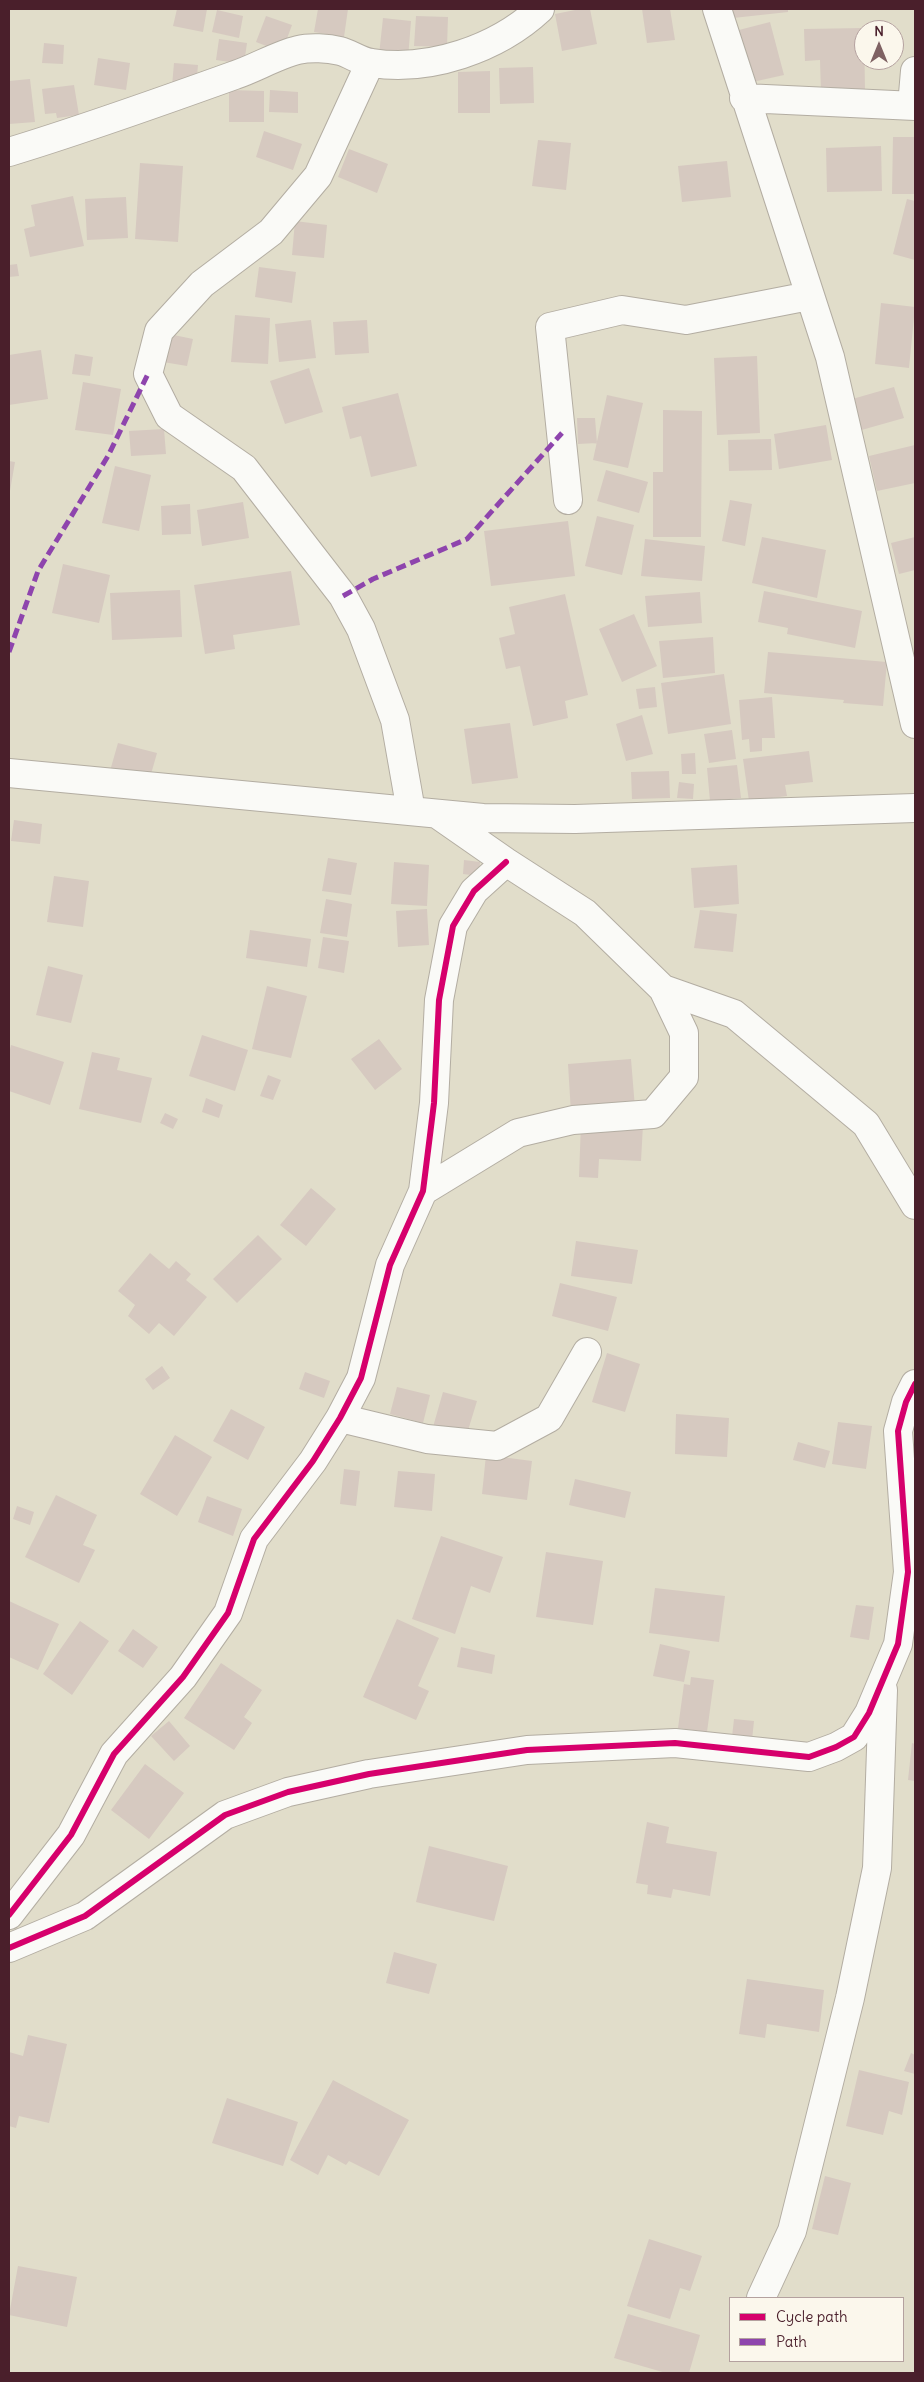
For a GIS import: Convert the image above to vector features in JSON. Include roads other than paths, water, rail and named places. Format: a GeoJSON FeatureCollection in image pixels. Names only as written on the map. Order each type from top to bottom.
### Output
{"type":"FeatureCollection","features":[{"type":"Feature","properties":{"kind":"street"},"geometry":{"type":"LineString","coordinates":[[9,152],[237,75],[299,50],[315,48],[339,51],[370,63],[410,66],[439,60],[484,46],[527,20],[540,9]]}},
{"type":"Feature","properties":{"kind":"street"},"geometry":{"type":"LineString","coordinates":[[717,9],[744,98],[830,357],[915,724]]}},
{"type":"Feature","properties":{"kind":"street"},"geometry":{"type":"LineString","coordinates":[[370,63],[318,176],[271,232],[202,284],[159,331],[148,374],[168,416],[244,468],[343,596],[361,629],[395,720],[424,812],[585,913],[663,989],[684,1034],[684,1078],[653,1114],[574,1120],[518,1133],[424,1191]]}},
{"type":"Feature","properties":{"kind":"street"},"geometry":{"type":"LineString","coordinates":[[744,98],[914,106],[915,70]]}},
{"type":"Feature","properties":{"kind":"street"},"geometry":{"type":"LineString","coordinates":[[568,500],[550,327],[622,310],[686,320],[809,296]]}},
{"type":"Feature","properties":{"kind":"street"},"geometry":{"type":"LineString","coordinates":[[9,773],[483,818],[575,819],[915,808]]}},
{"type":"Feature","properties":{"kind":"street"},"geometry":{"type":"LineString","coordinates":[[9,1915],[71,1835],[114,1754],[183,1677],[228,1613],[254,1539],[312,1461],[340,1418],[361,1378],[390,1265],[424,1191],[434,1103],[439,1000],[453,926],[474,891],[506,862]]}},
{"type":"Feature","properties":{"kind":"street"},"geometry":{"type":"LineString","coordinates":[[663,989],[734,1014],[866,1124],[915,1205]]}},
{"type":"Feature","properties":{"kind":"street"},"geometry":{"type":"LineString","coordinates":[[340,1418],[428,1440],[498,1446],[549,1418],[587,1352]]}},
{"type":"Feature","properties":{"kind":"street"},"geometry":{"type":"LineString","coordinates":[[9,1948],[85,1916],[225,1815],[288,1792],[369,1774],[527,1750],[675,1743],[809,1758],[836,1747],[854,1736],[869,1713],[898,1644],[908,1572],[898,1431],[906,1402],[915,1384]]}},
{"type":"Feature","properties":{"kind":"street"},"geometry":{"type":"LineString","coordinates":[[761,2297],[792,2231],[850,1998],[877,1868],[882,1767],[883,1683]]}}]}
